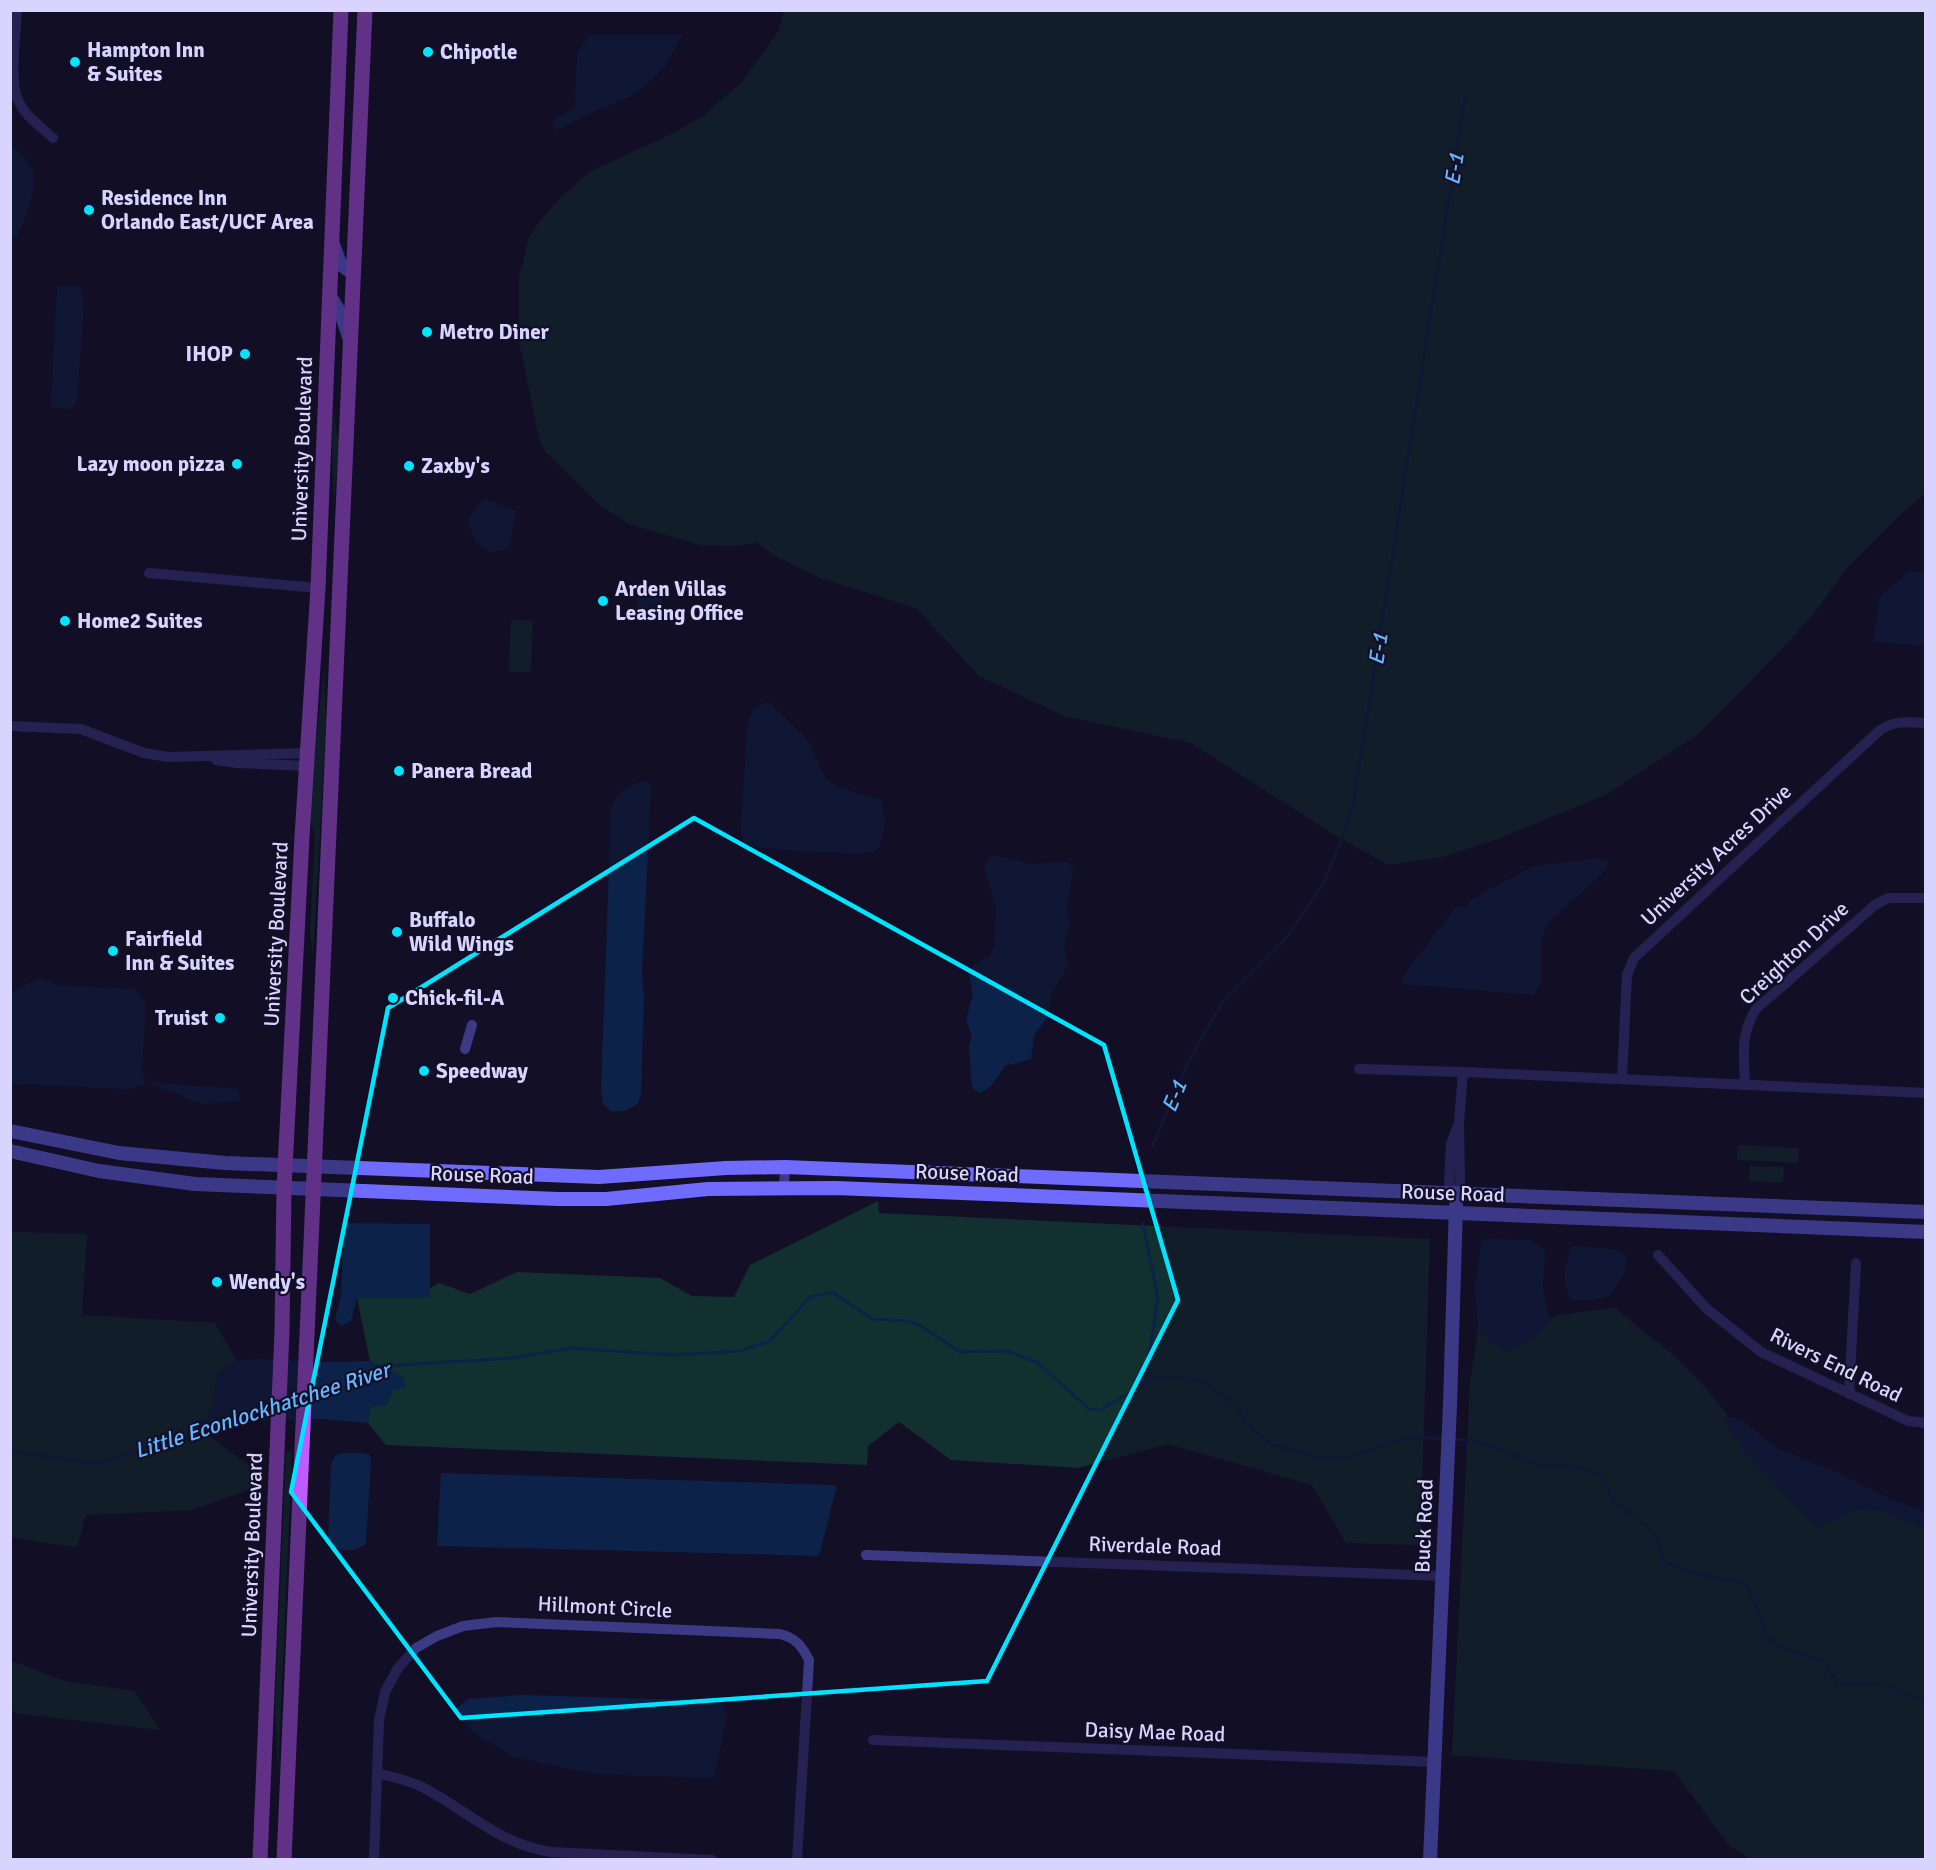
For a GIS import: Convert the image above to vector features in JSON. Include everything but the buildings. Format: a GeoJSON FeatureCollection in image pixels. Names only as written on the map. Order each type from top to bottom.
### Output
{"type":"FeatureCollection","features":[{"type":"Feature","properties":{"kind":"main road","name":"University Boulevard"},"geometry":{"type":"LineString","coordinates":[[260,1860],[282,1331],[285,1165],[318,588],[341,10]]}},
{"type":"Feature","properties":{"kind":"main road"},"geometry":{"type":"LineString","coordinates":[[285,1860],[365,10]]}},
{"type":"Feature","properties":{"kind":"main road"},"geometry":{"type":"LineString","coordinates":[[320,534],[328,569],[334,585],[341,593]]}},
{"type":"Feature","properties":{"kind":"main road"},"geometry":{"type":"LineString","coordinates":[[318,588],[331,602],[339,651]]}},
{"type":"Feature","properties":{"kind":"main road"},"geometry":{"type":"LineString","coordinates":[[262,1826],[270,1860]]}},
{"type":"Feature","properties":{"kind":"street"},"geometry":{"type":"LineString","coordinates":[[17,10],[14,81],[18,100],[33,120],[53,138]]}},
{"type":"Feature","properties":{"kind":"street"},"geometry":{"type":"LineString","coordinates":[[332,242],[340,264],[346,270],[354,272]]}},
{"type":"Feature","properties":{"kind":"street"},"geometry":{"type":"LineString","coordinates":[[330,296],[342,316],[351,345]]}},
{"type":"Feature","properties":{"kind":"street"},"geometry":{"type":"LineString","coordinates":[[149,573],[318,588]]}},
{"type":"Feature","properties":{"kind":"street","name":"University Acres Drive"},"geometry":{"type":"LineString","coordinates":[[1622,1079],[1627,975],[1634,958],[1880,730],[1901,721],[1926,723]]}},
{"type":"Feature","properties":{"kind":"street"},"geometry":{"type":"LineString","coordinates":[[10,726],[81,729],[144,753],[168,757],[198,758],[238,754],[307,760]]}},
{"type":"Feature","properties":{"kind":"street","name":"Creighton Drive"},"geometry":{"type":"LineString","coordinates":[[1745,1084],[1744,1037],[1747,1023],[1756,1009],[1875,905],[1888,898],[1926,898]]}},
{"type":"Feature","properties":{"kind":"street"},"geometry":{"type":"LineString","coordinates":[[465,1049],[472,1025]]}},
{"type":"Feature","properties":{"kind":"street"},"geometry":{"type":"LineString","coordinates":[[1359,1069],[1926,1093]]}},
{"type":"Feature","properties":{"kind":"street","name":"Buck Road"},"geometry":{"type":"LineString","coordinates":[[1430,1860],[1450,1405],[1456,1194],[1460,1182],[1456,1144],[1463,1072]]}},
{"type":"Feature","properties":{"kind":"street","name":"Rouse Road"},"geometry":{"type":"LineString","coordinates":[[10,1131],[150,1156],[314,1167],[599,1177],[726,1168],[785,1167],[1926,1212]]}},
{"type":"Feature","properties":{"kind":"street","name":"Rouse Road"},"geometry":{"type":"LineString","coordinates":[[10,1151],[99,1171],[216,1186],[558,1200],[606,1199],[708,1189],[784,1187],[1926,1232]]}},
{"type":"Feature","properties":{"kind":"street"},"geometry":{"type":"LineString","coordinates":[[784,1187],[785,1167]]}},
{"type":"Feature","properties":{"kind":"street","name":"Rivers End Road"},"geometry":{"type":"LineString","coordinates":[[1658,1255],[1707,1309],[1761,1352],[1908,1421],[1926,1423]]}},
{"type":"Feature","properties":{"kind":"street"},"geometry":{"type":"LineString","coordinates":[[1849,1394],[1856,1263]]}},
{"type":"Feature","properties":{"kind":"street","name":"Riverdale Road"},"geometry":{"type":"LineString","coordinates":[[867,1555],[1443,1576]]}},
{"type":"Feature","properties":{"kind":"street","name":"Hillmont Circle"},"geometry":{"type":"LineString","coordinates":[[374,1860],[379,1720],[385,1692],[398,1668],[416,1648],[437,1636],[463,1626],[496,1622],[780,1634],[792,1637],[803,1648],[809,1660],[797,1860]]}},
{"type":"Feature","properties":{"kind":"street","name":"Daisy Mae Road"},"geometry":{"type":"LineString","coordinates":[[873,1740],[1435,1762]]}},
{"type":"Feature","properties":{"kind":"street"},"geometry":{"type":"LineString","coordinates":[[377,1773],[422,1787],[500,1834],[530,1849],[712,1860]]}},
{"type":"Feature","properties":{"kind":"highlighted area"},"geometry":{"type":"Polygon","coordinates":[[[694,818],[1104,1045],[1178,1300],[987,1681],[461,1718],[291,1492],[388,1008],[694,818]]]}},
{"type":"Feature","properties":{"kind":"green space"},"geometry":{"type":"Polygon","coordinates":[[[784,11],[1925,11],[1925,494],[1904,511],[1847,568],[1815,612],[1781,650],[1697,735],[1607,794],[1501,838],[1442,857],[1389,865],[1341,839],[1191,743],[1064,716],[979,676],[916,608],[823,579],[780,559],[756,542],[736,546],[700,545],[629,524],[600,505],[546,452],[539,439],[519,341],[519,277],[529,237],[562,196],[591,171],[670,135],[703,116],[741,83],[778,32],[784,11]]]}},
{"type":"Feature","properties":{"kind":"green space"},"geometry":{"type":"Polygon","coordinates":[[[333,413],[339,441],[334,503],[332,445],[333,413]]]}},
{"type":"Feature","properties":{"kind":"green space"},"geometry":{"type":"Polygon","coordinates":[[[514,620],[531,621],[533,624],[529,672],[511,672],[509,669],[511,622],[514,620]]]}},
{"type":"Feature","properties":{"kind":"green space"},"geometry":{"type":"Polygon","coordinates":[[[324,667],[326,723],[313,957],[310,933],[315,836],[309,812],[324,667]]]}},
{"type":"Feature","properties":{"kind":"green space"},"geometry":{"type":"Polygon","coordinates":[[[1738,1145],[1799,1148],[1798,1163],[1737,1160],[1738,1145]]]}},
{"type":"Feature","properties":{"kind":"green space"},"geometry":{"type":"Polygon","coordinates":[[[1750,1166],[1784,1167],[1783,1183],[1749,1181],[1750,1166]]]}},
{"type":"Feature","properties":{"kind":"green space"},"geometry":{"type":"Polygon","coordinates":[[[878,1201],[879,1213],[1430,1239],[1420,1545],[1346,1543],[1312,1485],[1168,1444],[1078,1468],[951,1460],[899,1422],[868,1446],[867,1465],[386,1445],[368,1423],[370,1407],[393,1390],[405,1387],[403,1377],[370,1361],[357,1298],[429,1298],[430,1288],[439,1283],[470,1294],[517,1272],[660,1278],[692,1296],[734,1297],[750,1265],[878,1201]]]}},
{"type":"Feature","properties":{"kind":"green space"},"geometry":{"type":"Polygon","coordinates":[[[11,1232],[87,1234],[82,1315],[215,1323],[237,1361],[217,1373],[212,1410],[197,1424],[187,1442],[208,1435],[251,1467],[251,1489],[192,1510],[86,1515],[77,1547],[11,1538],[11,1232]]]}},
{"type":"Feature","properties":{"kind":"green space"},"geometry":{"type":"Polygon","coordinates":[[[1615,1308],[1677,1358],[1704,1386],[1729,1417],[1724,1423],[1752,1460],[1818,1528],[1856,1509],[1877,1510],[1925,1529],[1925,1859],[1750,1859],[1729,1845],[1674,1771],[1452,1755],[1470,1383],[1478,1329],[1504,1352],[1534,1337],[1550,1319],[1557,1315],[1615,1308]]]}},
{"type":"Feature","properties":{"kind":"green space"},"geometry":{"type":"Polygon","coordinates":[[[286,1451],[292,1451],[278,1775],[275,1707],[286,1451]]]}},
{"type":"Feature","properties":{"kind":"green space"},"geometry":{"type":"Polygon","coordinates":[[[10,1660],[63,1681],[134,1691],[160,1730],[11,1711],[10,1660]]]}},
{"type":"Feature","properties":{"kind":"water"},"geometry":{"type":"Polygon","coordinates":[[[589,35],[682,35],[665,67],[634,95],[556,130],[552,121],[575,108],[577,54],[589,35]]]}},
{"type":"Feature","properties":{"kind":"water"},"geometry":{"type":"Polygon","coordinates":[[[10,143],[30,165],[34,175],[32,194],[26,214],[16,238],[11,239],[10,143]]]}},
{"type":"Feature","properties":{"kind":"water"},"geometry":{"type":"Polygon","coordinates":[[[57,286],[81,287],[84,306],[77,400],[71,409],[51,407],[57,286]]]}},
{"type":"Feature","properties":{"kind":"water"},"geometry":{"type":"Polygon","coordinates":[[[484,499],[516,511],[509,547],[492,553],[474,540],[468,518],[484,499]]]}},
{"type":"Feature","properties":{"kind":"water"},"geometry":{"type":"Polygon","coordinates":[[[1910,571],[1925,572],[1925,646],[1874,642],[1879,597],[1910,571]]]}},
{"type":"Feature","properties":{"kind":"water"},"geometry":{"type":"Polygon","coordinates":[[[660,597],[663,601],[663,608],[660,612],[640,612],[637,608],[637,599],[660,597]]]}},
{"type":"Feature","properties":{"kind":"water"},"geometry":{"type":"Polygon","coordinates":[[[769,702],[809,741],[822,772],[828,780],[840,788],[881,800],[884,826],[877,850],[868,853],[825,852],[765,848],[744,844],[741,831],[747,724],[755,709],[769,702]]]}},
{"type":"Feature","properties":{"kind":"water"},"geometry":{"type":"Polygon","coordinates":[[[647,781],[651,788],[642,974],[644,998],[641,1094],[638,1104],[624,1111],[611,1111],[603,1103],[601,1091],[611,810],[620,793],[633,785],[647,781]]]}},
{"type":"Feature","properties":{"kind":"water"},"geometry":{"type":"Polygon","coordinates":[[[997,856],[1031,864],[1068,862],[1074,869],[1067,904],[1070,924],[1064,947],[1068,964],[1052,994],[1047,1018],[1034,1035],[1031,1059],[1005,1066],[991,1086],[981,1093],[972,1088],[969,1046],[972,1037],[966,1019],[973,995],[969,973],[973,965],[990,955],[995,945],[996,908],[984,867],[988,858],[997,856]]]}},
{"type":"Feature","properties":{"kind":"water"},"geometry":{"type":"Polygon","coordinates":[[[1601,858],[1609,861],[1605,871],[1549,922],[1541,940],[1542,981],[1533,995],[1402,984],[1403,976],[1456,907],[1466,907],[1472,899],[1534,866],[1601,858]]]}},
{"type":"Feature","properties":{"kind":"water"},"geometry":{"type":"Polygon","coordinates":[[[41,977],[56,985],[135,989],[146,1002],[142,1073],[146,1078],[144,1085],[129,1089],[11,1084],[11,993],[41,977]]]}},
{"type":"Feature","properties":{"kind":"water"},"geometry":{"type":"Polygon","coordinates":[[[147,1082],[239,1089],[240,1101],[202,1104],[147,1082]]]}},
{"type":"Feature","properties":{"kind":"water"},"geometry":{"type":"Polygon","coordinates":[[[344,1223],[430,1224],[430,1298],[357,1298],[351,1321],[342,1326],[335,1320],[341,1296],[344,1223]]]}},
{"type":"Feature","properties":{"kind":"water"},"geometry":{"type":"Polygon","coordinates":[[[1482,1239],[1529,1240],[1545,1250],[1543,1289],[1550,1319],[1534,1337],[1504,1352],[1478,1329],[1475,1287],[1482,1239]]]}},
{"type":"Feature","properties":{"kind":"water"},"geometry":{"type":"Polygon","coordinates":[[[1572,1246],[1613,1249],[1626,1254],[1625,1271],[1610,1296],[1591,1300],[1572,1300],[1566,1287],[1565,1273],[1572,1246]]]}},
{"type":"Feature","properties":{"kind":"water"},"geometry":{"type":"Polygon","coordinates":[[[255,1359],[370,1361],[403,1377],[405,1387],[393,1390],[387,1405],[370,1407],[368,1423],[322,1419],[250,1421],[187,1443],[197,1424],[212,1410],[217,1373],[237,1361],[255,1359]]]}},
{"type":"Feature","properties":{"kind":"water"},"geometry":{"type":"Polygon","coordinates":[[[1729,1417],[1743,1421],[1775,1447],[1925,1512],[1925,1529],[1877,1510],[1856,1509],[1819,1528],[1752,1460],[1724,1423],[1729,1417]]]}},
{"type":"Feature","properties":{"kind":"water"},"geometry":{"type":"Polygon","coordinates":[[[342,1453],[362,1453],[370,1455],[371,1459],[366,1543],[352,1550],[336,1548],[328,1541],[331,1464],[335,1456],[342,1453]]]}},
{"type":"Feature","properties":{"kind":"water"},"geometry":{"type":"Polygon","coordinates":[[[441,1473],[837,1485],[819,1556],[437,1546],[441,1473]]]}},
{"type":"Feature","properties":{"kind":"water"},"geometry":{"type":"Polygon","coordinates":[[[522,1695],[723,1701],[727,1716],[714,1778],[595,1774],[514,1757],[473,1732],[455,1710],[468,1699],[522,1695]]]}},
{"type":"Feature","properties":{"kind":"waterway","name":"E-1"},"geometry":{"type":"LineString","coordinates":[[1152,1147],[1188,1063],[1221,1004],[1284,941],[1324,883],[1352,812],[1465,96]]}},
{"type":"Feature","properties":{"kind":"waterway","name":"E-1"},"geometry":{"type":"LineString","coordinates":[[1143,1224],[1158,1298],[1145,1384]]}},
{"type":"Feature","properties":{"kind":"waterway","name":"Little Econlockhatchee River"},"geometry":{"type":"LineString","coordinates":[[380,1369],[387,1366],[512,1358],[572,1348],[673,1355],[740,1351],[770,1341],[810,1297],[832,1292],[872,1319],[907,1321],[921,1326],[960,1352],[1008,1351],[1038,1363],[1089,1409],[1100,1410],[1155,1378],[1191,1379],[1208,1384],[1233,1403],[1252,1429],[1273,1445],[1325,1459],[1354,1456],[1393,1441],[1421,1437],[1444,1439]]}},
{"type":"Feature","properties":{"kind":"waterway","name":"Little Econlockhatchee River"},"geometry":{"type":"LineString","coordinates":[[10,1451],[97,1464],[193,1434]]}},
{"type":"Feature","properties":{"kind":"waterway","name":"Little Econlockhatchee River"},"geometry":{"type":"LineString","coordinates":[[1454,1439],[1474,1440],[1542,1466],[1579,1467],[1594,1473],[1602,1478],[1613,1500],[1655,1533],[1664,1562],[1693,1573],[1743,1583],[1750,1591],[1766,1635],[1780,1646],[1821,1661],[1838,1683],[1886,1685],[1926,1703]]}},
{"type":"Feature","properties":{"kind":"place","name":"Chipotle"},"geometry":{"type":"Point","coordinates":[428,52]}},
{"type":"Feature","properties":{"kind":"place","name":"Hampton Inn & Suites"},"geometry":{"type":"Point","coordinates":[75,62]}},
{"type":"Feature","properties":{"kind":"place","name":"Residence Inn Orlando East/UCF Area"},"geometry":{"type":"Point","coordinates":[89,210]}},
{"type":"Feature","properties":{"kind":"place","name":"Metro Diner"},"geometry":{"type":"Point","coordinates":[427,332]}},
{"type":"Feature","properties":{"kind":"place","name":"IHOP"},"geometry":{"type":"Point","coordinates":[245,354]}},
{"type":"Feature","properties":{"kind":"place","name":"Lazy moon pizza"},"geometry":{"type":"Point","coordinates":[237,464]}},
{"type":"Feature","properties":{"kind":"place","name":"Zaxby's"},"geometry":{"type":"Point","coordinates":[409,466]}},
{"type":"Feature","properties":{"kind":"place","name":"Arden Villas Leasing Office"},"geometry":{"type":"Point","coordinates":[603,601]}},
{"type":"Feature","properties":{"kind":"place","name":"Home2 Suites"},"geometry":{"type":"Point","coordinates":[65,621]}},
{"type":"Feature","properties":{"kind":"place","name":"Panera Bread"},"geometry":{"type":"Point","coordinates":[399,771]}},
{"type":"Feature","properties":{"kind":"place","name":"Buffalo Wild Wings"},"geometry":{"type":"Point","coordinates":[397,932]}},
{"type":"Feature","properties":{"kind":"place","name":"Fairfield Inn & Suites"},"geometry":{"type":"Point","coordinates":[113,951]}},
{"type":"Feature","properties":{"kind":"place","name":"Chick-fil-A"},"geometry":{"type":"Point","coordinates":[393,998]}},
{"type":"Feature","properties":{"kind":"place","name":"Truist"},"geometry":{"type":"Point","coordinates":[220,1018]}},
{"type":"Feature","properties":{"kind":"place","name":"Speedway"},"geometry":{"type":"Point","coordinates":[424,1071]}},
{"type":"Feature","properties":{"kind":"place","name":"Wendy's"},"geometry":{"type":"Point","coordinates":[217,1282]}}]}
